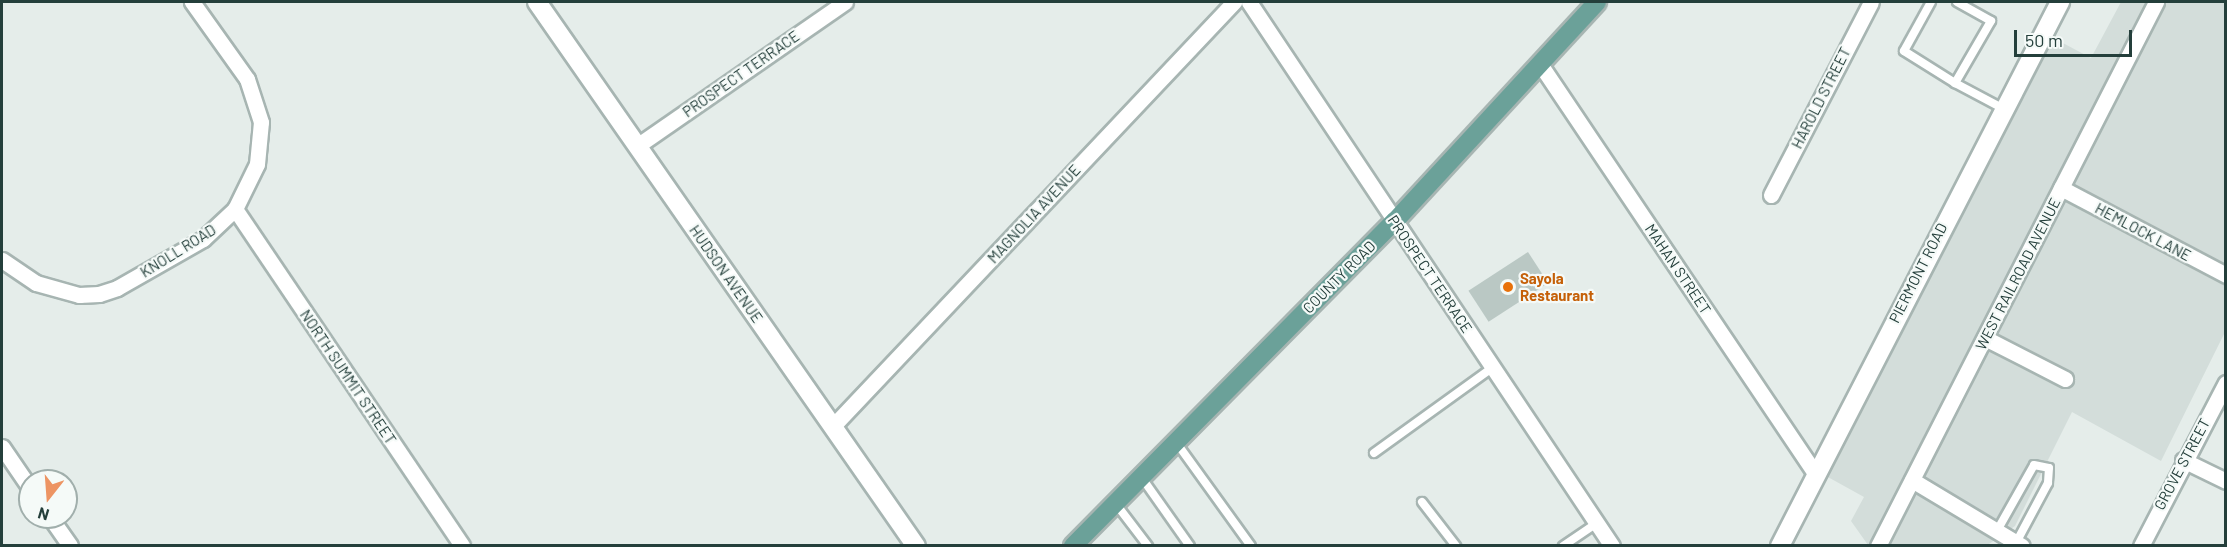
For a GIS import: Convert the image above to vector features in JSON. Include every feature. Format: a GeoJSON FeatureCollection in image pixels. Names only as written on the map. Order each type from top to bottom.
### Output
{"type":"FeatureCollection","features":[{"type":"Feature","properties":{"kind":"main road","name":"COUNTY ROAD"},"geometry":{"type":"LineString","coordinates":[[1073,546],[1395,221],[1597,2]]}},
{"type":"Feature","properties":{"kind":"street","name":"KNOLL ROAD"},"geometry":{"type":"LineString","coordinates":[[2,260],[43,286],[79,295],[99,294],[117,288],[203,239],[235,209],[257,164],[261,122],[247,79],[192,2]]}},
{"type":"Feature","properties":{"kind":"street","name":"HUDSON AVENUE"},"geometry":{"type":"LineString","coordinates":[[537,2],[916,546]]}},
{"type":"Feature","properties":{"kind":"street","name":"PROSPECT TERRACE"},"geometry":{"type":"LineString","coordinates":[[637,146],[845,2]]}},
{"type":"Feature","properties":{"kind":"street","name":"MAGNOLIA AVENUE"},"geometry":{"type":"LineString","coordinates":[[833,426],[1234,2]]}},
{"type":"Feature","properties":{"kind":"street","name":"PROSPECT TERRACE"},"geometry":{"type":"LineString","coordinates":[[1249,2],[1612,546]]}},
{"type":"Feature","properties":{"kind":"street","name":"HAROLD STREET"},"geometry":{"type":"LineString","coordinates":[[1771,195],[1871,2]]}},
{"type":"Feature","properties":{"kind":"street","name":"PIERMONT ROAD"},"geometry":{"type":"LineString","coordinates":[[1780,546],[2060,2]]}},
{"type":"Feature","properties":{"kind":"street","name":"WEST RAILROAD AVENUE"},"geometry":{"type":"LineString","coordinates":[[1878,546],[2156,2]]}},
{"type":"Feature","properties":{"kind":"street","name":"MAHAN STREET"},"geometry":{"type":"LineString","coordinates":[[1540,64],[1816,474]]}},
{"type":"Feature","properties":{"kind":"street","name":"HEMLOCK LANE"},"geometry":{"type":"LineString","coordinates":[[2061,188],[2226,275]]}},
{"type":"Feature","properties":{"kind":"street","name":"NORTH SUMMIT STREET"},"geometry":{"type":"LineString","coordinates":[[235,209],[462,546]]}},
{"type":"Feature","properties":{"kind":"street"},"geometry":{"type":"LineString","coordinates":[[1985,338],[2065,379]]}},
{"type":"Feature","properties":{"kind":"street","name":"GROVE STREET"},"geometry":{"type":"LineString","coordinates":[[2140,546],[2182,460],[2226,383]]}},
{"type":"Feature","properties":{"kind":"street"},"geometry":{"type":"LineString","coordinates":[[2,447],[18,470]]}},
{"type":"Feature","properties":{"kind":"street"},"geometry":{"type":"LineString","coordinates":[[2182,460],[2226,481]]}},
{"type":"Feature","properties":{"kind":"street"},"geometry":{"type":"LineString","coordinates":[[1912,480],[2019,543]]}},
{"type":"Feature","properties":{"kind":"street"},"geometry":{"type":"LineString","coordinates":[[58,529],[70,546]]}},
{"type":"Feature","properties":{"kind":"lane"},"geometry":{"type":"LineString","coordinates":[[1931,2],[1904,51],[1955,83],[2004,109]]}},
{"type":"Feature","properties":{"kind":"lane"},"geometry":{"type":"LineString","coordinates":[[1955,83],[1991,21],[1957,2]]}},
{"type":"Feature","properties":{"kind":"lane"},"geometry":{"type":"LineString","coordinates":[[1374,453],[1492,368]]}},
{"type":"Feature","properties":{"kind":"lane"},"geometry":{"type":"LineString","coordinates":[[1176,442],[1251,546]]}},
{"type":"Feature","properties":{"kind":"lane"},"geometry":{"type":"LineString","coordinates":[[1998,530],[2034,465],[2049,468],[2048,483],[2019,543]]}},
{"type":"Feature","properties":{"kind":"lane"},"geometry":{"type":"LineString","coordinates":[[1142,477],[1190,546]]}},
{"type":"Feature","properties":{"kind":"lane"},"geometry":{"type":"LineString","coordinates":[[1422,502],[1456,546]]}},
{"type":"Feature","properties":{"kind":"lane"},"geometry":{"type":"LineString","coordinates":[[1116,503],[1148,546]]}},
{"type":"Feature","properties":{"kind":"lane"},"geometry":{"type":"LineString","coordinates":[[1563,546],[1597,523]]}},
{"type":"Feature","properties":{"kind":"shaded area"},"geometry":{"type":"Polygon","coordinates":[[[2121,2],[2225,2],[2225,332],[2161,461],[2072,412],[2015,526],[1986,546],[1868,545],[1851,521],[1864,497],[1817,471],[2046,34],[2091,58],[2121,2]]]}},
{"type":"Feature","properties":{"kind":"building","name":"Sayola Restaurant"},"geometry":{"type":"Polygon","coordinates":[[[1528,252],[1548,283],[1489,322],[1468,291],[1528,252]]]}},
{"type":"Feature","properties":{"kind":"place","name":"Sayola Restaurant"},"geometry":{"type":"Point","coordinates":[1508,287]}}]}
